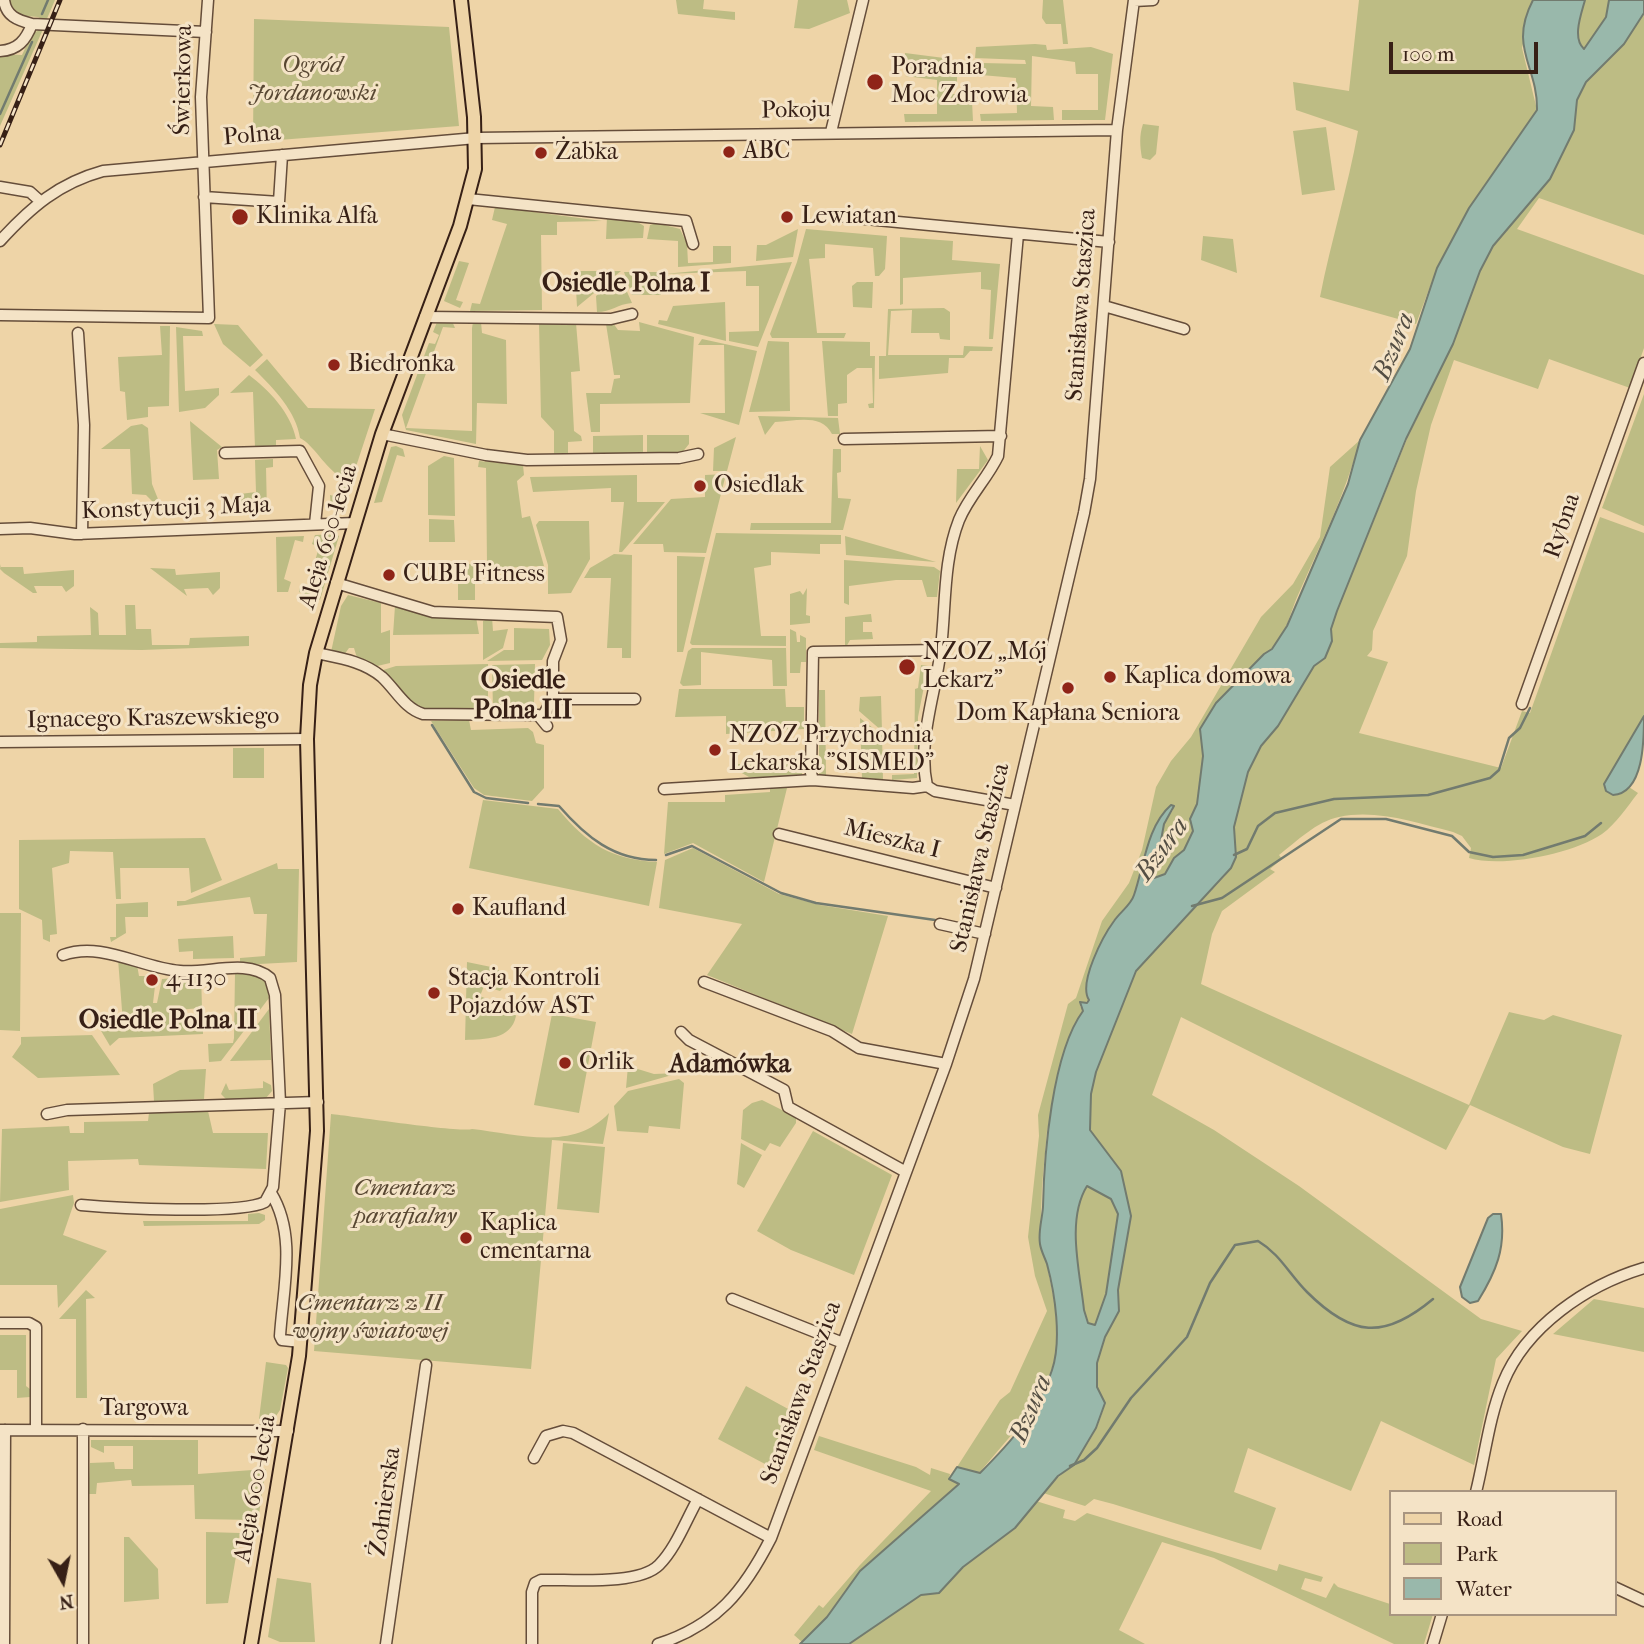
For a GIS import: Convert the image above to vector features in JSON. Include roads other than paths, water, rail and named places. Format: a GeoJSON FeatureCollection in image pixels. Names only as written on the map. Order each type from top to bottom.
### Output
{"type":"FeatureCollection","features":[{"type":"Feature","properties":{"kind":"main road","name":"Aleja 600-lecia"},"geometry":{"type":"LineString","coordinates":[[251,1644],[301,1342],[318,1102],[307,738],[310,685],[336,583],[382,434],[468,199],[475,169],[476,138],[461,0]]}},
{"type":"Feature","properties":{"kind":"street"},"geometry":{"type":"LineString","coordinates":[[4,0],[5,8],[13,17],[32,24],[206,32]]}},
{"type":"Feature","properties":{"kind":"street","name":"Świerkowa"},"geometry":{"type":"LineString","coordinates":[[0,315],[209,318],[201,97],[208,0]]}},
{"type":"Feature","properties":{"kind":"street"},"geometry":{"type":"LineString","coordinates":[[831,131],[863,0]]}},
{"type":"Feature","properties":{"kind":"street"},"geometry":{"type":"LineString","coordinates":[[1134,0],[1153,0]]}},
{"type":"Feature","properties":{"kind":"street","name":"Stanisława Staszica"},"geometry":{"type":"LineString","coordinates":[[658,1644],[690,1631],[728,1603],[747,1582],[771,1538],[946,1064],[974,979],[1084,513],[1104,306],[1116,130],[1134,0]]}},
{"type":"Feature","properties":{"kind":"street"},"geometry":{"type":"LineString","coordinates":[[0,51],[14,49],[22,43],[32,24]]}},
{"type":"Feature","properties":{"kind":"street","name":"Pokoju"},"geometry":{"type":"LineString","coordinates":[[476,138],[831,131],[1116,130]]}},
{"type":"Feature","properties":{"kind":"street","name":"Polna"},"geometry":{"type":"LineString","coordinates":[[0,241],[40,201],[76,178],[103,171],[476,138]]}},
{"type":"Feature","properties":{"kind":"street"},"geometry":{"type":"LineString","coordinates":[[204,197],[279,202],[282,155]]}},
{"type":"Feature","properties":{"kind":"street"},"geometry":{"type":"LineString","coordinates":[[0,187],[30,192],[40,201]]}},
{"type":"Feature","properties":{"kind":"street"},"geometry":{"type":"LineString","coordinates":[[468,199],[686,221],[693,244]]}},
{"type":"Feature","properties":{"kind":"street"},"geometry":{"type":"LineString","coordinates":[[845,216],[1109,242]]}},
{"type":"Feature","properties":{"kind":"street"},"geometry":{"type":"LineString","coordinates":[[927,786],[926,720],[941,650],[947,564],[958,522],[968,499],[991,470],[998,456],[1018,234]]}},
{"type":"Feature","properties":{"kind":"street"},"geometry":{"type":"LineString","coordinates":[[1104,306],[1184,329]]}},
{"type":"Feature","properties":{"kind":"street"},"geometry":{"type":"LineString","coordinates":[[425,317],[611,319],[632,314]]}},
{"type":"Feature","properties":{"kind":"street"},"geometry":{"type":"LineString","coordinates":[[78,332],[84,425],[82,534]]}},
{"type":"Feature","properties":{"kind":"street","name":"Rybna"},"geometry":{"type":"LineString","coordinates":[[1522,704],[1644,363]]}},
{"type":"Feature","properties":{"kind":"street"},"geometry":{"type":"LineString","coordinates":[[382,434],[486,455],[527,460],[679,458],[698,454]]}},
{"type":"Feature","properties":{"kind":"street"},"geometry":{"type":"LineString","coordinates":[[844,439],[1001,436]]}},
{"type":"Feature","properties":{"kind":"street"},"geometry":{"type":"LineString","coordinates":[[225,453],[300,451],[319,486],[315,524]]}},
{"type":"Feature","properties":{"kind":"street","name":"Konstytucji 3 Maja"},"geometry":{"type":"LineString","coordinates":[[0,529],[30,528],[82,534],[355,523]]}},
{"type":"Feature","properties":{"kind":"street"},"geometry":{"type":"LineString","coordinates":[[316,653],[355,661],[375,672],[410,708],[423,714],[545,721],[553,699],[553,661],[561,640],[557,617],[433,612],[336,583]]}},
{"type":"Feature","properties":{"kind":"street"},"geometry":{"type":"LineString","coordinates":[[813,780],[813,652],[941,650]]}},
{"type":"Feature","properties":{"kind":"street"},"geometry":{"type":"LineString","coordinates":[[553,699],[635,699]]}},
{"type":"Feature","properties":{"kind":"street","name":"Ignacego Kraszewskiego"},"geometry":{"type":"LineString","coordinates":[[0,743],[307,738]]}},
{"type":"Feature","properties":{"kind":"street"},"geometry":{"type":"LineString","coordinates":[[664,789],[813,780],[913,788],[927,786],[935,791],[1015,805]]}},
{"type":"Feature","properties":{"kind":"street","name":"Mieszka I"},"geometry":{"type":"LineString","coordinates":[[779,834],[996,888]]}},
{"type":"Feature","properties":{"kind":"street"},"geometry":{"type":"LineString","coordinates":[[940,924],[985,934]]}},
{"type":"Feature","properties":{"kind":"street"},"geometry":{"type":"LineString","coordinates":[[63,955],[117,954],[179,971],[237,968],[258,970],[268,975],[275,995],[280,1104],[271,1192],[265,1202],[249,1208],[125,1208],[81,1205]]}},
{"type":"Feature","properties":{"kind":"street"},"geometry":{"type":"LineString","coordinates":[[704,982],[832,1031],[859,1048],[946,1064]]}},
{"type":"Feature","properties":{"kind":"street"},"geometry":{"type":"LineString","coordinates":[[681,1032],[688,1040],[784,1090],[788,1107],[906,1172]]}},
{"type":"Feature","properties":{"kind":"street"},"geometry":{"type":"LineString","coordinates":[[47,1114],[67,1110],[318,1102]]}},
{"type":"Feature","properties":{"kind":"street"},"geometry":{"type":"LineString","coordinates":[[271,1192],[282,1209],[286,1231],[280,1336],[282,1340],[301,1342]]}},
{"type":"Feature","properties":{"kind":"street"},"geometry":{"type":"LineString","coordinates":[[1476,1490],[1497,1400],[1517,1353],[1570,1305],[1618,1278],[1644,1268]]}},
{"type":"Feature","properties":{"kind":"street"},"geometry":{"type":"LineString","coordinates":[[733,1299],[842,1343]]}},
{"type":"Feature","properties":{"kind":"street"},"geometry":{"type":"LineString","coordinates":[[0,1323],[29,1323],[36,1327],[36,1430]]}},
{"type":"Feature","properties":{"kind":"street","name":"Żołnierska"},"geometry":{"type":"LineString","coordinates":[[386,1644],[426,1365]]}},
{"type":"Feature","properties":{"kind":"street"},"geometry":{"type":"LineString","coordinates":[[83,1429],[83,1644]]}},
{"type":"Feature","properties":{"kind":"street"},"geometry":{"type":"LineString","coordinates":[[2,1430],[4,1644]]}},
{"type":"Feature","properties":{"kind":"street","name":"Targowa"},"geometry":{"type":"LineString","coordinates":[[2,1430],[288,1431]]}},
{"type":"Feature","properties":{"kind":"street"},"geometry":{"type":"LineString","coordinates":[[534,1458],[547,1436],[563,1431],[573,1433],[771,1538]]}},
{"type":"Feature","properties":{"kind":"street"},"geometry":{"type":"LineString","coordinates":[[532,1644],[531,1591],[535,1583],[541,1580],[628,1578],[650,1572],[665,1557],[698,1499]]}},
{"type":"Feature","properties":{"kind":"street"},"geometry":{"type":"LineString","coordinates":[[1616,1588],[1644,1601]]}},
{"type":"Feature","properties":{"kind":"street"},"geometry":{"type":"LineString","coordinates":[[1433,1644],[1441,1616]]}},
{"type":"Feature","properties":{"kind":"water"},"geometry":{"type":"Polygon","coordinates":[[[1533,0],[1585,0],[1578,33],[1584,49],[1606,17],[1609,0],[1644,0],[1644,13],[1624,44],[1586,82],[1577,100],[1574,130],[1550,179],[1493,246],[1480,271],[1453,344],[1406,439],[1337,611],[1331,629],[1332,641],[1325,658],[1314,666],[1278,726],[1261,746],[1248,772],[1234,827],[1236,857],[1231,868],[1136,971],[1096,1072],[1091,1094],[1090,1130],[1121,1171],[1131,1216],[1118,1290],[1119,1311],[1105,1337],[1097,1363],[1097,1387],[1105,1403],[1096,1428],[1074,1465],[1058,1476],[1015,1528],[963,1567],[939,1593],[921,1595],[849,1644],[800,1644],[827,1617],[860,1571],[959,1484],[949,1479],[957,1467],[980,1473],[991,1462],[1023,1425],[1047,1385],[1055,1358],[1057,1331],[1053,1289],[1040,1239],[1045,1160],[1057,1078],[1072,1029],[1083,1011],[1080,1002],[1087,1003],[1089,1000],[1086,992],[1089,971],[1109,928],[1133,899],[1151,835],[1171,805],[1174,806],[1164,824],[1154,878],[1165,874],[1174,858],[1184,850],[1193,831],[1190,819],[1197,804],[1203,756],[1200,729],[1216,703],[1272,649],[1287,626],[1348,484],[1360,440],[1410,349],[1437,268],[1469,208],[1537,110],[1524,44],[1526,17],[1533,0]],[[1087,1186],[1077,1214],[1076,1246],[1084,1310],[1088,1323],[1095,1325],[1106,1294],[1118,1214],[1111,1199],[1087,1186]]]}},
{"type":"Feature","properties":{"kind":"water"},"geometry":{"type":"Polygon","coordinates":[[[1644,716],[1644,738],[1636,775],[1631,785],[1623,792],[1613,795],[1606,791],[1604,784],[1644,716]]]}},
{"type":"Feature","properties":{"kind":"water"},"geometry":{"type":"Polygon","coordinates":[[[1493,1214],[1501,1214],[1501,1249],[1490,1280],[1478,1301],[1470,1303],[1462,1297],[1460,1287],[1488,1218],[1493,1214]]]}},
{"type":"Feature","properties":{"kind":"waterway"},"geometry":{"type":"LineString","coordinates":[[42,14],[48,0]]}},
{"type":"Feature","properties":{"kind":"waterway"},"geometry":{"type":"LineString","coordinates":[[0,114],[32,42]]}},
{"type":"Feature","properties":{"kind":"waterway"},"geometry":{"type":"LineString","coordinates":[[1234,855],[1247,849],[1258,826],[1275,813],[1334,799],[1428,795],[1490,778],[1499,770],[1509,738],[1520,728],[1530,708]]}},
{"type":"Feature","properties":{"kind":"waterway"},"geometry":{"type":"LineString","coordinates":[[432,725],[474,792],[486,798],[528,803]]}},
{"type":"Feature","properties":{"kind":"waterway"},"geometry":{"type":"LineString","coordinates":[[538,804],[559,806],[590,837],[614,851],[627,856],[656,860]]}},
{"type":"Feature","properties":{"kind":"waterway"},"geometry":{"type":"LineString","coordinates":[[1192,906],[1222,898],[1341,819],[1386,819],[1452,836],[1469,852],[1493,857],[1523,855],[1585,836],[1601,823]]}},
{"type":"Feature","properties":{"kind":"waterway"},"geometry":{"type":"LineString","coordinates":[[666,855],[692,846],[781,893],[816,903],[935,920]]}},
{"type":"Feature","properties":{"kind":"waterway"},"geometry":{"type":"LineString","coordinates":[[1070,1466],[1084,1460],[1097,1448],[1131,1398],[1187,1337],[1210,1283],[1235,1245],[1258,1241],[1272,1252],[1323,1307],[1354,1325],[1368,1328],[1399,1322],[1433,1299]]}},
{"type":"Feature","properties":{"kind":"railway"},"geometry":{"type":"LineString","coordinates":[[0,145],[60,0]]}},
{"type":"Feature","properties":{"kind":"place","name":"Poradnia Moc Zdrowia"},"geometry":{"type":"Point","coordinates":[875,82]}},
{"type":"Feature","properties":{"kind":"place","name":"ABC"},"geometry":{"type":"Point","coordinates":[729,152]}},
{"type":"Feature","properties":{"kind":"place","name":"Żabka"},"geometry":{"type":"Point","coordinates":[541,153]}},
{"type":"Feature","properties":{"kind":"place","name":"Klinika Alfa"},"geometry":{"type":"Point","coordinates":[240,217]}},
{"type":"Feature","properties":{"kind":"place","name":"Lewiatan"},"geometry":{"type":"Point","coordinates":[787,217]}},
{"type":"Feature","properties":{"kind":"place","name":"Biedronka"},"geometry":{"type":"Point","coordinates":[334,365]}},
{"type":"Feature","properties":{"kind":"place","name":"Osiedlak"},"geometry":{"type":"Point","coordinates":[700,486]}},
{"type":"Feature","properties":{"kind":"place","name":"CUBE Fitness"},"geometry":{"type":"Point","coordinates":[389,575]}},
{"type":"Feature","properties":{"kind":"place","name":"NZOZ „Mój Lekarz”"},"geometry":{"type":"Point","coordinates":[907,667]}},
{"type":"Feature","properties":{"kind":"place","name":"Kaplica domowa"},"geometry":{"type":"Point","coordinates":[1110,677]}},
{"type":"Feature","properties":{"kind":"place","name":"Dom Kapłana Seniora"},"geometry":{"type":"Point","coordinates":[1068,688]}},
{"type":"Feature","properties":{"kind":"place","name":"NZOZ Przychodnia Lekarska \"SISMED\""},"geometry":{"type":"Point","coordinates":[715,750]}},
{"type":"Feature","properties":{"kind":"place","name":"Kaufland"},"geometry":{"type":"Point","coordinates":[458,909]}},
{"type":"Feature","properties":{"kind":"place","name":"4-1130"},"geometry":{"type":"Point","coordinates":[152,980]}},
{"type":"Feature","properties":{"kind":"place","name":"Stacja Kontroli Pojazdów AST"},"geometry":{"type":"Point","coordinates":[434,993]}},
{"type":"Feature","properties":{"kind":"place","name":"Orlik"},"geometry":{"type":"Point","coordinates":[565,1063]}},
{"type":"Feature","properties":{"kind":"place","name":"Kaplica cmentarna"},"geometry":{"type":"Point","coordinates":[466,1238]}},
{"type":"Feature","properties":{"kind":"district","name":"Osiedle Polna I"},"geometry":{"type":"Point","coordinates":[626,285]}},
{"type":"Feature","properties":{"kind":"district","name":"Osiedle Polna III"},"geometry":{"type":"Point","coordinates":[523,697]}},
{"type":"Feature","properties":{"kind":"district","name":"Osiedle Polna II"},"geometry":{"type":"Point","coordinates":[168,1022]}},
{"type":"Feature","properties":{"kind":"district","name":"Adamówka"},"geometry":{"type":"Point","coordinates":[730,1066]}},
{"type":"Feature","properties":{"kind":"park label","name":"Ogród Jordanowski"},"geometry":{"type":"Point","coordinates":[312,80]}},
{"type":"Feature","properties":{"kind":"park label","name":"Cmentarz parafialny"},"geometry":{"type":"Point","coordinates":[405,1203]}},
{"type":"Feature","properties":{"kind":"park label","name":"Cmentarz z II wojny światowej"},"geometry":{"type":"Point","coordinates":[370,1318]}},
{"type":"Feature","properties":{"kind":"water label","name":"Bzura"},"geometry":{"type":"Point","coordinates":[1395,347]}},
{"type":"Feature","properties":{"kind":"water label","name":"Bzura"},"geometry":{"type":"Point","coordinates":[1163,850]}},
{"type":"Feature","properties":{"kind":"water label","name":"Bzura"},"geometry":{"type":"Point","coordinates":[1032,1409]}}]}
